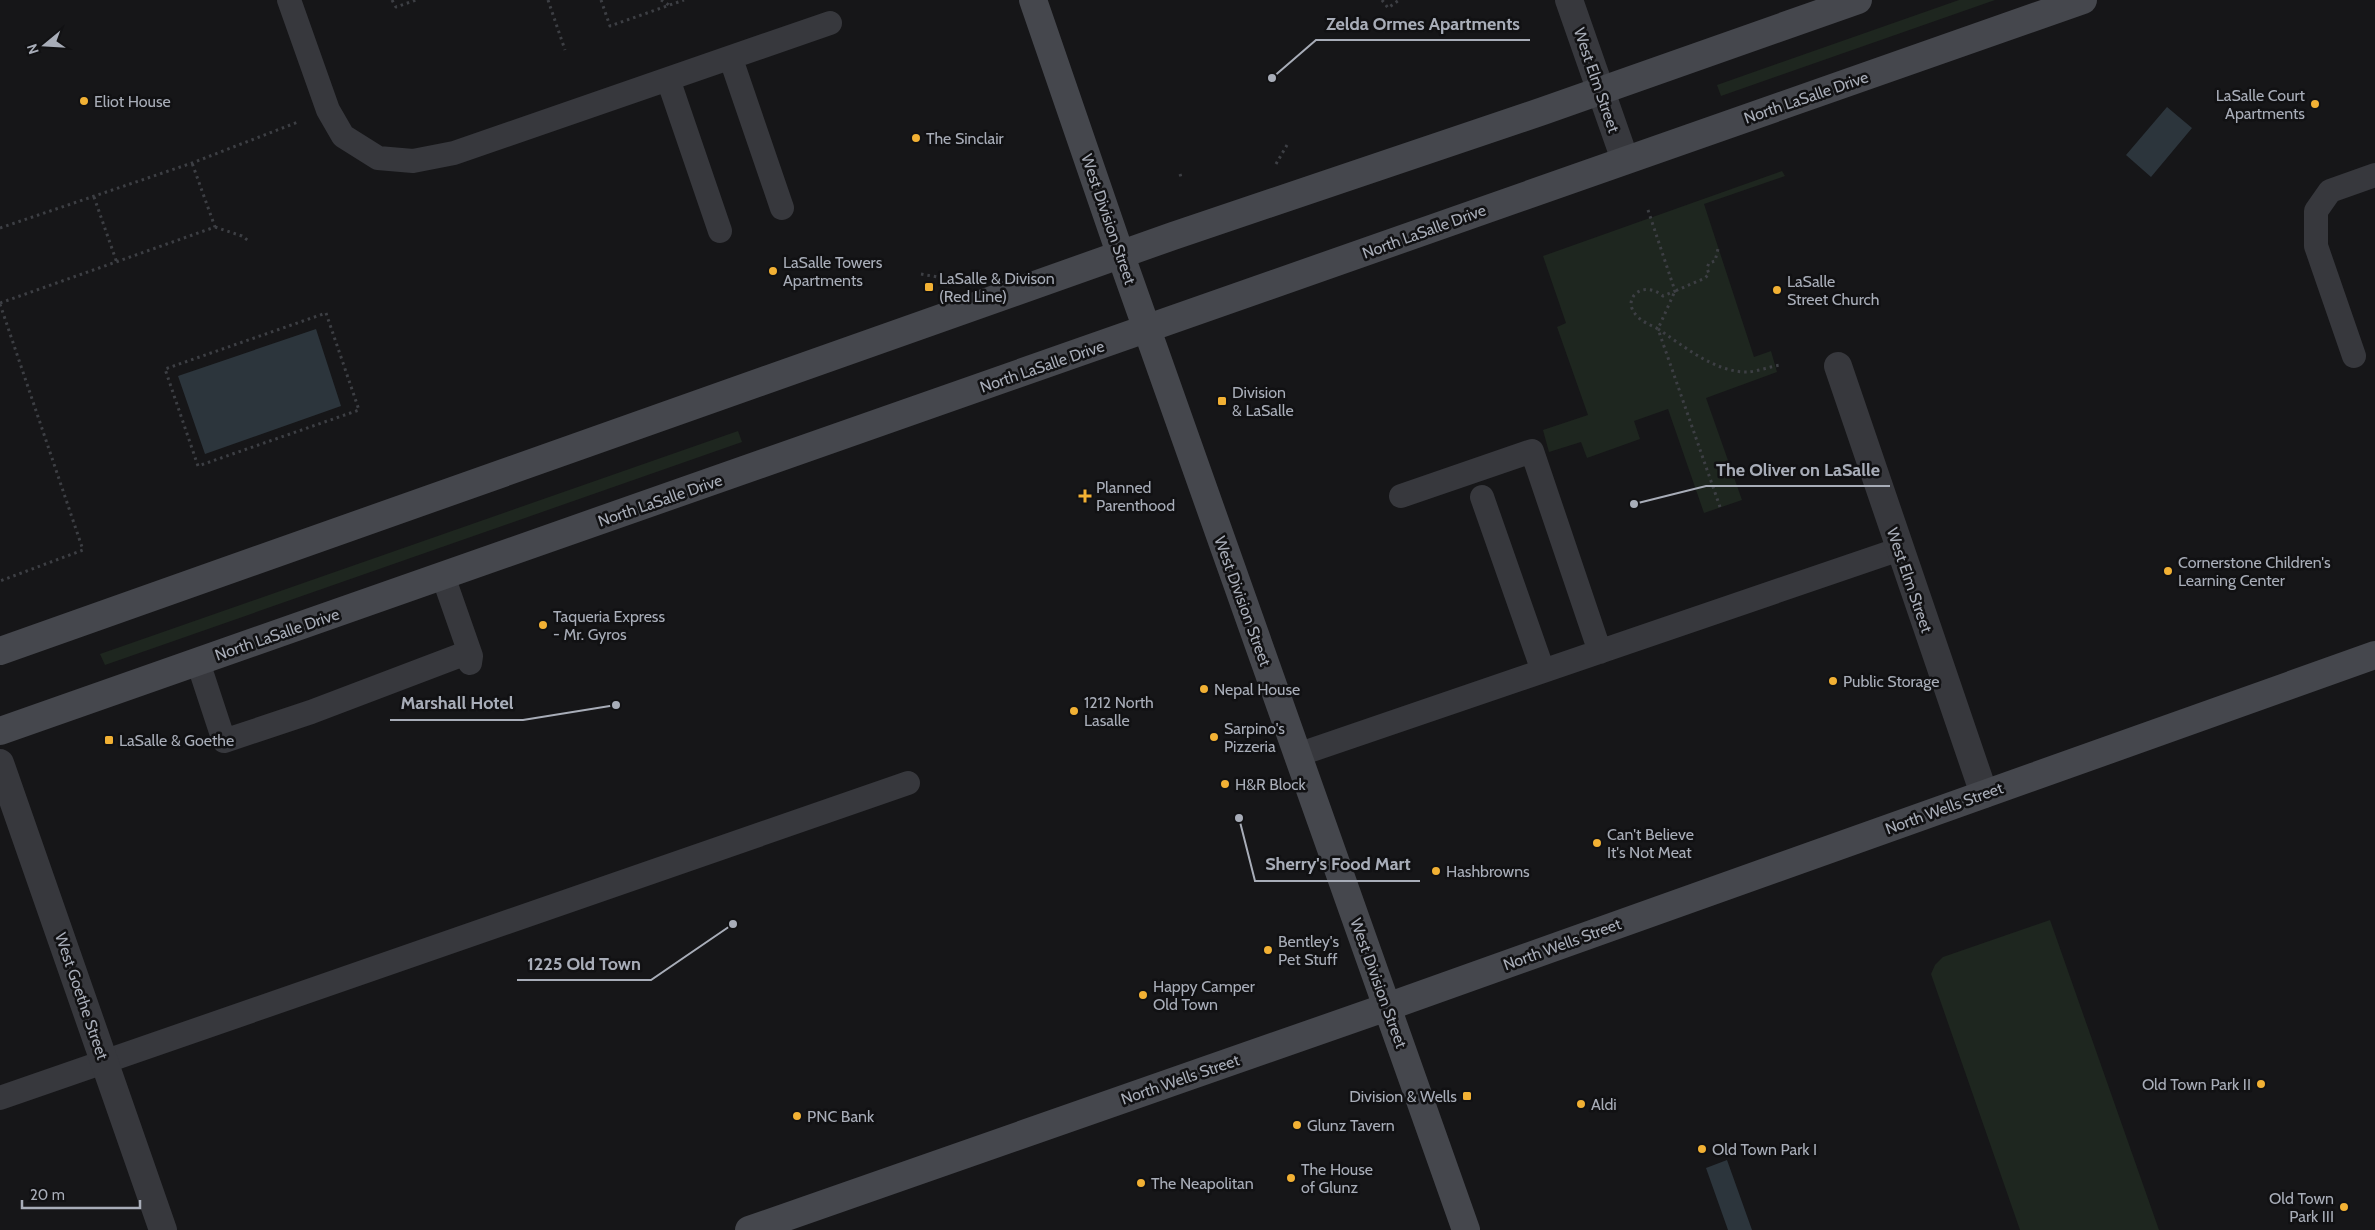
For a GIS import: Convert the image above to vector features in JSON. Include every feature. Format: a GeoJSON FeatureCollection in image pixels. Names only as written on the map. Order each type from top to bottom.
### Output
{"type":"FeatureCollection","features":[{"type":"Feature","properties":{"kind":"main road","name":"West Division Street"},"geometry":{"type":"LineString","coordinates":[[1034,0],[1121,256],[1466,1230]]}},
{"type":"Feature","properties":{"kind":"main road"},"geometry":{"type":"LineString","coordinates":[[0,651],[1121,256],[1858,0]]}},
{"type":"Feature","properties":{"kind":"main road","name":"North LaSalle Drive"},"geometry":{"type":"LineString","coordinates":[[0,731],[2083,0]]}},
{"type":"Feature","properties":{"kind":"main road","name":"North Wells Street"},"geometry":{"type":"LineString","coordinates":[[749,1230],[1387,1006],[2375,655]]}},
{"type":"Feature","properties":{"kind":"street","name":"West Elm Street"},"geometry":{"type":"LineString","coordinates":[[1569,0],[1624,160]]}},
{"type":"Feature","properties":{"kind":"street","name":"West Elm Street"},"geometry":{"type":"LineString","coordinates":[[1838,366],[1984,794]]}},
{"type":"Feature","properties":{"kind":"street","name":"West Goethe Street"},"geometry":{"type":"LineString","coordinates":[[0,763],[164,1230]]}},
{"type":"Feature","properties":{"kind":"lane"},"geometry":{"type":"LineString","coordinates":[[289,0],[328,110],[343,136],[378,158],[413,161],[454,153],[731,59],[830,23]]}},
{"type":"Feature","properties":{"kind":"lane"},"geometry":{"type":"LineString","coordinates":[[731,59],[782,208]]}},
{"type":"Feature","properties":{"kind":"lane"},"geometry":{"type":"LineString","coordinates":[[668,79],[720,231]]}},
{"type":"Feature","properties":{"kind":"lane"},"geometry":{"type":"LineString","coordinates":[[2354,356],[2316,246],[2316,210],[2330,192],[2375,175]]}},
{"type":"Feature","properties":{"kind":"lane"},"geometry":{"type":"LineString","coordinates":[[1401,496],[1532,452],[1600,652]]}},
{"type":"Feature","properties":{"kind":"lane"},"geometry":{"type":"LineString","coordinates":[[1482,497],[1543,671]]}},
{"type":"Feature","properties":{"kind":"lane"},"geometry":{"type":"LineString","coordinates":[[1297,755],[1900,549]]}},
{"type":"Feature","properties":{"kind":"lane"},"geometry":{"type":"LineString","coordinates":[[198,662],[224,741],[472,658],[443,576]]}},
{"type":"Feature","properties":{"kind":"lane"},"geometry":{"type":"LineString","coordinates":[[0,1098],[908,782]]}},
{"type":"Feature","properties":{"kind":"path"},"geometry":{"type":"LineString","coordinates":[[392,0],[396,7],[416,0]]}},
{"type":"Feature","properties":{"kind":"path"},"geometry":{"type":"LineString","coordinates":[[548,0],[565,50]]}},
{"type":"Feature","properties":{"kind":"path"},"geometry":{"type":"LineString","coordinates":[[601,0],[610,26],[684,0]]}},
{"type":"Feature","properties":{"kind":"path"},"geometry":{"type":"LineString","coordinates":[[661,0],[670,5]]}},
{"type":"Feature","properties":{"kind":"path"},"geometry":{"type":"LineString","coordinates":[[1382,0],[1388,8],[1399,0]]}},
{"type":"Feature","properties":{"kind":"path"},"geometry":{"type":"LineString","coordinates":[[0,228],[192,163],[328,110]]}},
{"type":"Feature","properties":{"kind":"path"},"geometry":{"type":"LineString","coordinates":[[1274,167],[1287,145]]}},
{"type":"Feature","properties":{"kind":"path"},"geometry":{"type":"LineString","coordinates":[[192,163],[215,227]]}},
{"type":"Feature","properties":{"kind":"path"},"geometry":{"type":"LineString","coordinates":[[1180,174],[1182,180]]}},
{"type":"Feature","properties":{"kind":"path"},"geometry":{"type":"LineString","coordinates":[[94,197],[117,263]]}},
{"type":"Feature","properties":{"kind":"path"},"geometry":{"type":"LineString","coordinates":[[1648,210],[1675,291],[1658,329],[1720,507]]}},
{"type":"Feature","properties":{"kind":"path"},"geometry":{"type":"LineString","coordinates":[[0,581],[83,550],[0,303],[215,227],[242,236],[250,242]]}},
{"type":"Feature","properties":{"kind":"path"},"geometry":{"type":"LineString","coordinates":[[1718,250],[1715,261],[1709,263],[1707,268],[1709,274],[1705,278],[1663,296],[1656,289],[1638,290],[1632,298],[1632,307],[1635,315],[1710,362],[1748,372],[1764,367],[1781,365]]}},
{"type":"Feature","properties":{"kind":"path"},"geometry":{"type":"LineString","coordinates":[[922,274],[943,278]]}},
{"type":"Feature","properties":{"kind":"path"},"geometry":{"type":"LineString","coordinates":[[326,313],[359,410],[198,466],[165,369],[326,313]]}},
{"type":"Feature","properties":{"kind":"shaded area"},"geometry":{"type":"Polygon","coordinates":[[[1959,0],[1995,0],[1721,96],[1717,85],[1959,0]]]}},
{"type":"Feature","properties":{"kind":"shaded area"},"geometry":{"type":"Polygon","coordinates":[[[2167,107],[2192,128],[2151,177],[2126,155],[2167,107]]]}},
{"type":"Feature","properties":{"kind":"shaded area"},"geometry":{"type":"Polygon","coordinates":[[[1782,171],[1785,176],[1704,204],[1754,357],[1771,351],[1777,372],[1706,398],[1742,500],[1704,513],[1668,409],[1634,421],[1640,439],[1587,458],[1581,442],[1549,452],[1543,430],[1588,415],[1557,327],[1566,323],[1543,256],[1782,171]]]}},
{"type":"Feature","properties":{"kind":"shaded area"},"geometry":{"type":"Polygon","coordinates":[[[316,329],[341,406],[205,454],[178,376],[316,329]]]}},
{"type":"Feature","properties":{"kind":"shaded area"},"geometry":{"type":"Polygon","coordinates":[[[738,431],[742,442],[105,665],[100,654],[738,431]]]}},
{"type":"Feature","properties":{"kind":"shaded area"},"geometry":{"type":"Polygon","coordinates":[[[2050,920],[2159,1230],[2020,1230],[1931,974],[1935,965],[1943,957],[2050,920]]]}},
{"type":"Feature","properties":{"kind":"shaded area"},"geometry":{"type":"Polygon","coordinates":[[[1727,1160],[1752,1230],[1728,1230],[1706,1168],[1727,1160]]]}},
{"type":"Feature","properties":{"kind":"place","name":"Zelda Ormes Apartments"},"geometry":{"type":"Point","coordinates":[1272,78]}},
{"type":"Feature","properties":{"kind":"place","name":"Eliot House"},"geometry":{"type":"Point","coordinates":[84,101]}},
{"type":"Feature","properties":{"kind":"place","name":"LaSalle Court Apartments"},"geometry":{"type":"Point","coordinates":[2315,104]}},
{"type":"Feature","properties":{"kind":"place","name":"The Sinclair"},"geometry":{"type":"Point","coordinates":[916,138]}},
{"type":"Feature","properties":{"kind":"place","name":"LaSalle Towers Apartments"},"geometry":{"type":"Point","coordinates":[773,271]}},
{"type":"Feature","properties":{"kind":"place","name":"LaSalle & Divison (Red Line)"},"geometry":{"type":"Point","coordinates":[929,287]}},
{"type":"Feature","properties":{"kind":"place","name":"LaSalle Street Church"},"geometry":{"type":"Point","coordinates":[1777,290]}},
{"type":"Feature","properties":{"kind":"place","name":"Division & LaSalle"},"geometry":{"type":"Point","coordinates":[1222,401]}},
{"type":"Feature","properties":{"kind":"place","name":"Planned Parenthood"},"geometry":{"type":"Point","coordinates":[1085,496]}},
{"type":"Feature","properties":{"kind":"place","name":"The Oliver on LaSalle"},"geometry":{"type":"Point","coordinates":[1634,504]}},
{"type":"Feature","properties":{"kind":"place","name":"Cornerstone Children's Learning Center"},"geometry":{"type":"Point","coordinates":[2168,571]}},
{"type":"Feature","properties":{"kind":"place","name":"Taqueria Express - Mr. Gyros"},"geometry":{"type":"Point","coordinates":[543,625]}},
{"type":"Feature","properties":{"kind":"place","name":"Public Storage"},"geometry":{"type":"Point","coordinates":[1833,681]}},
{"type":"Feature","properties":{"kind":"place","name":"Nepal House"},"geometry":{"type":"Point","coordinates":[1204,689]}},
{"type":"Feature","properties":{"kind":"place","name":"Marshall Hotel"},"geometry":{"type":"Point","coordinates":[616,705]}},
{"type":"Feature","properties":{"kind":"place","name":"1212 North Lasalle"},"geometry":{"type":"Point","coordinates":[1074,711]}},
{"type":"Feature","properties":{"kind":"place","name":"Sarpino's Pizzeria"},"geometry":{"type":"Point","coordinates":[1214,737]}},
{"type":"Feature","properties":{"kind":"place","name":"LaSalle & Goethe"},"geometry":{"type":"Point","coordinates":[109,740]}},
{"type":"Feature","properties":{"kind":"place","name":"H&R Block"},"geometry":{"type":"Point","coordinates":[1225,784]}},
{"type":"Feature","properties":{"kind":"place","name":"Sherry's Food Mart"},"geometry":{"type":"Point","coordinates":[1239,818]}},
{"type":"Feature","properties":{"kind":"place","name":"Can't Believe It's Not Meat"},"geometry":{"type":"Point","coordinates":[1597,843]}},
{"type":"Feature","properties":{"kind":"place","name":"Hashbrowns"},"geometry":{"type":"Point","coordinates":[1436,871]}},
{"type":"Feature","properties":{"kind":"place","name":"1225 Old Town"},"geometry":{"type":"Point","coordinates":[733,924]}},
{"type":"Feature","properties":{"kind":"place","name":"Bentley's Pet Stuff"},"geometry":{"type":"Point","coordinates":[1268,950]}},
{"type":"Feature","properties":{"kind":"place","name":"Happy Camper Old Town"},"geometry":{"type":"Point","coordinates":[1143,995]}},
{"type":"Feature","properties":{"kind":"place","name":"Old Town Park II"},"geometry":{"type":"Point","coordinates":[2261,1084]}},
{"type":"Feature","properties":{"kind":"place","name":"Division & Wells"},"geometry":{"type":"Point","coordinates":[1467,1096]}},
{"type":"Feature","properties":{"kind":"place","name":"Aldi"},"geometry":{"type":"Point","coordinates":[1581,1104]}},
{"type":"Feature","properties":{"kind":"place","name":"PNC Bank"},"geometry":{"type":"Point","coordinates":[797,1116]}},
{"type":"Feature","properties":{"kind":"place","name":"Glunz Tavern"},"geometry":{"type":"Point","coordinates":[1297,1125]}},
{"type":"Feature","properties":{"kind":"place","name":"Old Town Park I"},"geometry":{"type":"Point","coordinates":[1702,1149]}},
{"type":"Feature","properties":{"kind":"place","name":"The House of Glunz"},"geometry":{"type":"Point","coordinates":[1291,1178]}},
{"type":"Feature","properties":{"kind":"place","name":"The Neapolitan"},"geometry":{"type":"Point","coordinates":[1141,1183]}},
{"type":"Feature","properties":{"kind":"place","name":"Old Town Park III"},"geometry":{"type":"Point","coordinates":[2344,1207]}}]}
